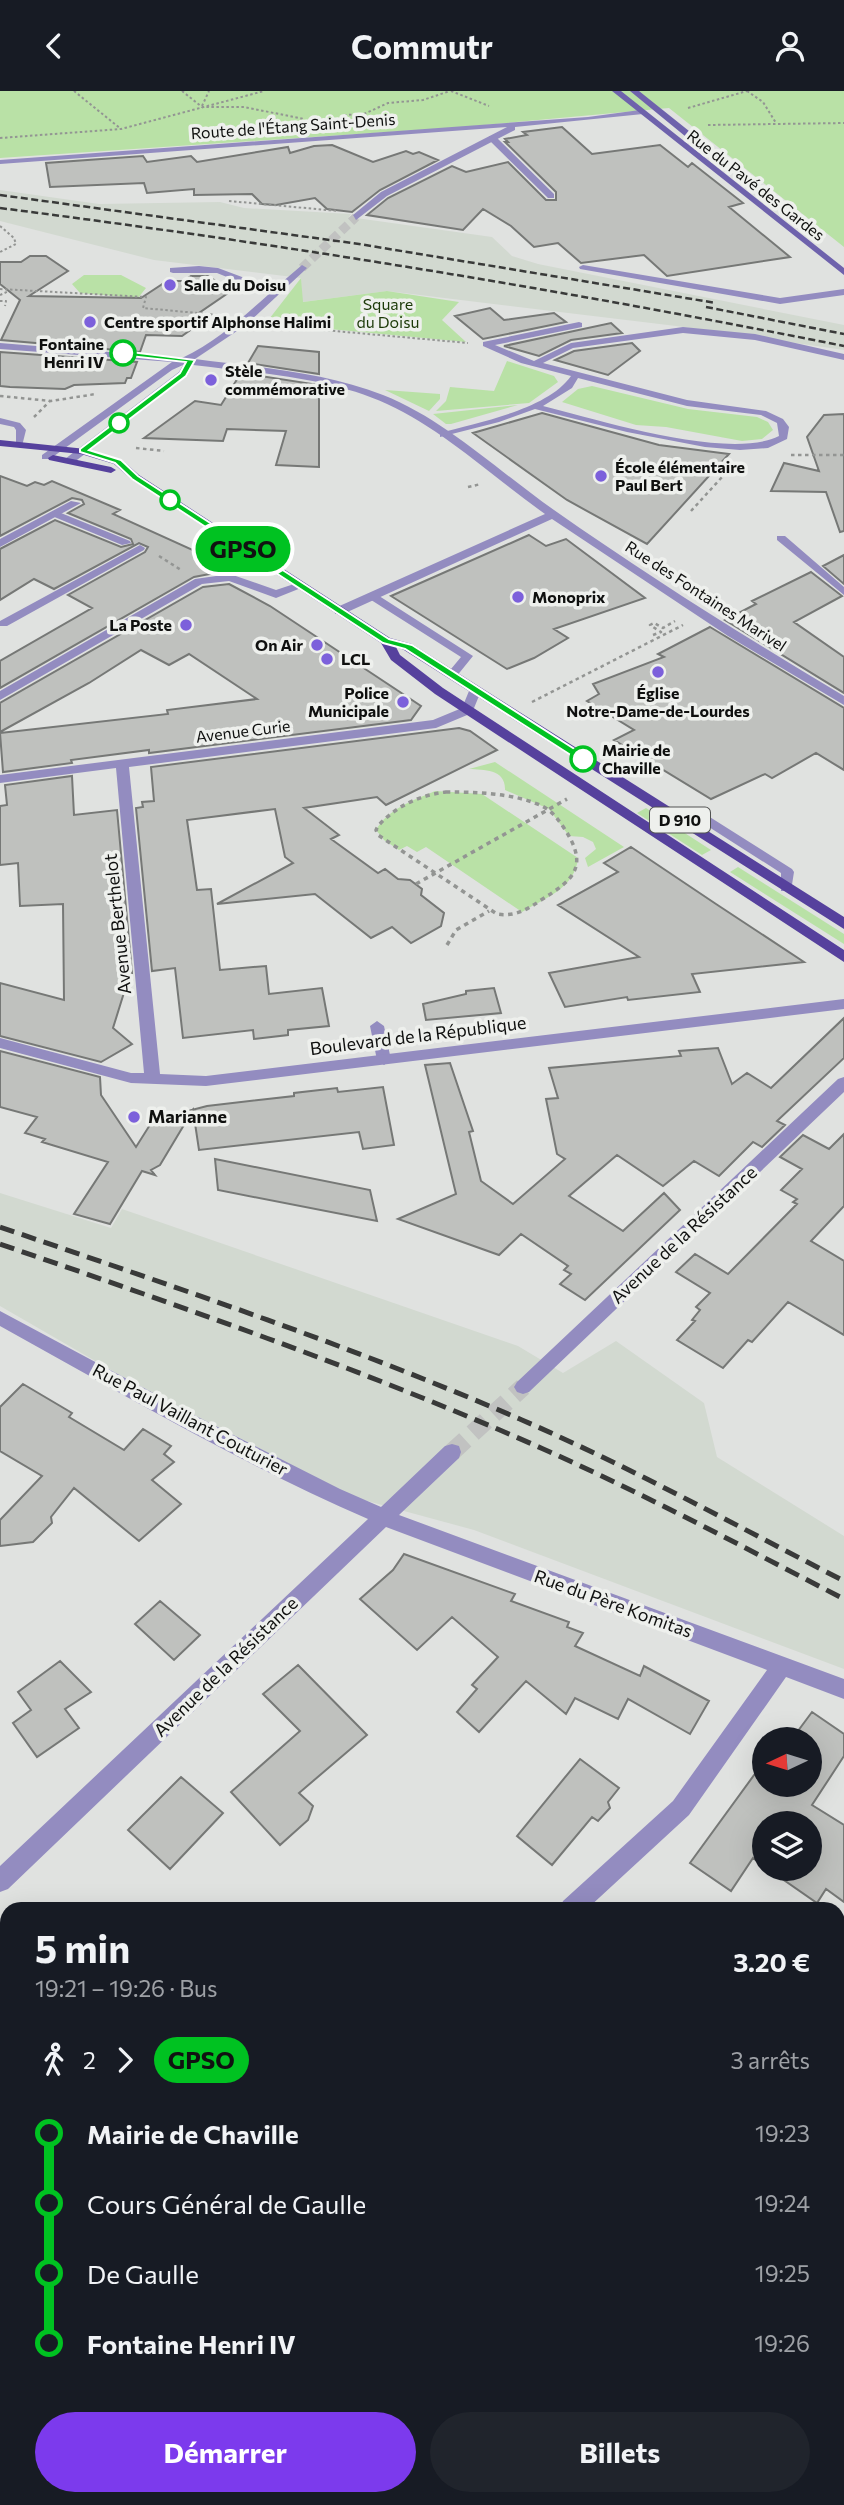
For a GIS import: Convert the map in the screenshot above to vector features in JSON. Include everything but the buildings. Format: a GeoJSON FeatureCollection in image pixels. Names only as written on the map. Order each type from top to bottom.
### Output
{"type":"FeatureCollection","features":[{"type":"Feature","properties":{"kind":"main road","name":"Rue du Pavé des Gardes"},"geometry":{"type":"LineString","coordinates":[[616,91],[844,272]]}},
{"type":"Feature","properties":{"kind":"main road","name":"Rue du Pavé des Gardes"},"geometry":{"type":"LineString","coordinates":[[634,91],[844,260]]}},
{"type":"Feature","properties":{"kind":"main road","name":"Route de l'Étang Saint-Denis"},"geometry":{"type":"LineString","coordinates":[[640,111],[658,110]]}},
{"type":"Feature","properties":{"kind":"main road","name":"Rue du Pavé des Gardes"},"geometry":{"type":"LineString","coordinates":[[651,120],[668,118]]}},
{"type":"Feature","properties":{"kind":"main road","name":"D 910"},"geometry":{"type":"LineString","coordinates":[[0,443],[59,447],[118,462],[132,475],[386,641],[408,647],[844,924]]}},
{"type":"Feature","properties":{"kind":"main road","name":"D 910"},"geometry":{"type":"LineString","coordinates":[[0,454],[46,457],[132,475]]}},
{"type":"Feature","properties":{"kind":"main road","name":"D 910"},"geometry":{"type":"LineString","coordinates":[[386,641],[395,657],[468,710],[844,957]]}},
{"type":"Feature","properties":{"kind":"street","name":"Route de l'Étang Saint-Denis"},"geometry":{"type":"LineString","coordinates":[[0,163],[588,119],[640,111]]}},
{"type":"Feature","properties":{"kind":"street","name":"Route de l'Étang Saint-Denis"},"geometry":{"type":"LineString","coordinates":[[588,119],[651,120]]}},
{"type":"Feature","properties":{"kind":"street"},"geometry":{"type":"LineString","coordinates":[[358,216],[384,194],[514,127],[532,123]]}},
{"type":"Feature","properties":{"kind":"street"},"geometry":{"type":"LineString","coordinates":[[46,457],[169,368],[191,360],[243,323],[302,268]]}},
{"type":"Feature","properties":{"kind":"street"},"geometry":{"type":"LineString","coordinates":[[173,269],[222,271],[242,279],[256,289],[276,292]]}},
{"type":"Feature","properties":{"kind":"street","name":"Rue des Fontaines Marivel"},"geometry":{"type":"LineString","coordinates":[[0,346],[79,349],[191,360],[293,376],[368,393],[392,403],[443,435],[702,615],[844,701]]}},
{"type":"Feature","properties":{"kind":"street"},"geometry":{"type":"LineString","coordinates":[[69,461],[183,374],[191,360]]}},
{"type":"Feature","properties":{"kind":"street"},"geometry":{"type":"LineString","coordinates":[[0,544],[75,503]]}},
{"type":"Feature","properties":{"kind":"street"},"geometry":{"type":"LineString","coordinates":[[339,611],[553,514]]}},
{"type":"Feature","properties":{"kind":"street"},"geometry":{"type":"LineString","coordinates":[[0,695],[199,581],[230,577],[276,594],[300,586]]}},
{"type":"Feature","properties":{"kind":"street"},"geometry":{"type":"LineString","coordinates":[[468,710],[475,691]]}},
{"type":"Feature","properties":{"kind":"street","name":"Avenue Curie"},"geometry":{"type":"LineString","coordinates":[[0,779],[436,724],[468,710]]}},
{"type":"Feature","properties":{"kind":"street","name":"Avenue Berthelot"},"geometry":{"type":"LineString","coordinates":[[122,764],[153,1080]]}},
{"type":"Feature","properties":{"kind":"street","name":"Boulevard de la République"},"geometry":{"type":"LineString","coordinates":[[0,1043],[131,1078],[206,1081],[844,1004]]}},
{"type":"Feature","properties":{"kind":"street","name":"Avenue de la Résistance"},"geometry":{"type":"LineString","coordinates":[[523,1387],[844,1083]]}},
{"type":"Feature","properties":{"kind":"street","name":"Rue Paul Vaillant Couturier"},"geometry":{"type":"LineString","coordinates":[[0,1318],[333,1496],[384,1517]]}},
{"type":"Feature","properties":{"kind":"street","name":"Avenue de la Résistance"},"geometry":{"type":"LineString","coordinates":[[0,1881],[452,1452]]}},
{"type":"Feature","properties":{"kind":"street","name":"Rue du Père Komitas"},"geometry":{"type":"LineString","coordinates":[[384,1517],[844,1689]]}},
{"type":"Feature","properties":{"kind":"street"},"geometry":{"type":"LineString","coordinates":[[579,1902],[681,1808],[782,1666]]}},
{"type":"Feature","properties":{"kind":"lane"},"geometry":{"type":"LineString","coordinates":[[492,138],[551,196]]}},
{"type":"Feature","properties":{"kind":"lane"},"geometry":{"type":"LineString","coordinates":[[583,267],[780,301],[844,292]]}},
{"type":"Feature","properties":{"kind":"lane"},"geometry":{"type":"LineString","coordinates":[[486,344],[579,325]]}},
{"type":"Feature","properties":{"kind":"lane"},"geometry":{"type":"LineString","coordinates":[[535,364],[571,346],[684,330],[755,337],[844,357]]}},
{"type":"Feature","properties":{"kind":"lane"},"geometry":{"type":"LineString","coordinates":[[486,344],[535,364],[687,403],[763,413],[780,421],[785,437],[776,444],[753,447],[669,440],[538,407]]}},
{"type":"Feature","properties":{"kind":"lane"},"geometry":{"type":"LineString","coordinates":[[443,435],[538,407],[573,383],[576,375]]}},
{"type":"Feature","properties":{"kind":"lane"},"geometry":{"type":"LineString","coordinates":[[0,421],[17,425],[21,430],[19,444]]}},
{"type":"Feature","properties":{"kind":"lane"},"geometry":{"type":"LineString","coordinates":[[56,513],[126,543]]}},
{"type":"Feature","properties":{"kind":"lane"},"geometry":{"type":"LineString","coordinates":[[781,538],[844,592]]}},
{"type":"Feature","properties":{"kind":"lane"},"geometry":{"type":"LineString","coordinates":[[3,624],[140,548]]}},
{"type":"Feature","properties":{"kind":"lane"},"geometry":{"type":"LineString","coordinates":[[372,596],[412,615],[467,656],[452,675]]}},
{"type":"Feature","properties":{"kind":"lane"},"geometry":{"type":"LineString","coordinates":[[377,1026],[383,1060]]}},
{"type":"Feature","properties":{"kind":"path"},"geometry":{"type":"LineString","coordinates":[[74,91],[121,129]]}},
{"type":"Feature","properties":{"kind":"path"},"geometry":{"type":"LineString","coordinates":[[182,91],[202,107],[244,107],[300,119],[313,118]]}},
{"type":"Feature","properties":{"kind":"path"},"geometry":{"type":"LineString","coordinates":[[202,107],[209,91]]}},
{"type":"Feature","properties":{"kind":"path"},"geometry":{"type":"LineString","coordinates":[[0,138],[121,129],[264,91]]}},
{"type":"Feature","properties":{"kind":"path"},"geometry":{"type":"LineString","coordinates":[[339,116],[364,114],[388,103],[424,100],[450,91]]}},
{"type":"Feature","properties":{"kind":"path"},"geometry":{"type":"LineString","coordinates":[[658,110],[700,106],[747,91],[764,102],[776,123]]}},
{"type":"Feature","properties":{"kind":"path"},"geometry":{"type":"LineString","coordinates":[[680,128],[844,123]]}},
{"type":"Feature","properties":{"kind":"path"},"geometry":{"type":"LineString","coordinates":[[229,201],[358,216]]}},
{"type":"Feature","properties":{"kind":"path"},"geometry":{"type":"LineString","coordinates":[[0,226],[14,238],[16,244],[0,252]]}},
{"type":"Feature","properties":{"kind":"path"},"geometry":{"type":"LineString","coordinates":[[0,289],[146,297],[143,308],[202,312],[226,316],[243,323],[486,344]]}},
{"type":"Feature","properties":{"kind":"path"},"geometry":{"type":"LineString","coordinates":[[0,295],[10,291]]}},
{"type":"Feature","properties":{"kind":"path"},"geometry":{"type":"LineString","coordinates":[[0,301],[6,301],[5,306]]}},
{"type":"Feature","properties":{"kind":"path"},"geometry":{"type":"LineString","coordinates":[[0,396],[51,401],[107,392]]}},
{"type":"Feature","properties":{"kind":"path"},"geometry":{"type":"LineString","coordinates":[[129,447],[164,451]]}},
{"type":"Feature","properties":{"kind":"path"},"geometry":{"type":"LineString","coordinates":[[790,455],[844,456]]}},
{"type":"Feature","properties":{"kind":"path"},"geometry":{"type":"LineString","coordinates":[[691,511],[723,475]]}},
{"type":"Feature","properties":{"kind":"path"},"geometry":{"type":"LineString","coordinates":[[140,548],[150,550],[199,581]]}},
{"type":"Feature","properties":{"kind":"path"},"geometry":{"type":"LineString","coordinates":[[516,716],[531,703],[702,615]]}},
{"type":"Feature","properties":{"kind":"path"},"geometry":{"type":"LineString","coordinates":[[654,623],[663,628],[671,623],[676,626],[654,636],[661,632],[650,625],[654,623]]}},
{"type":"Feature","properties":{"kind":"path"},"geometry":{"type":"LineString","coordinates":[[416,884],[586,788]]}},
{"type":"Feature","properties":{"kind":"path"},"geometry":{"type":"LineString","coordinates":[[435,791],[470,791],[524,800],[549,809],[572,841],[578,857],[576,873],[569,883],[519,914],[502,916],[489,911],[384,840],[376,830],[389,815],[410,801],[435,791]]}},
{"type":"Feature","properties":{"kind":"path"},"geometry":{"type":"LineString","coordinates":[[447,945],[456,930],[489,911]]}},
{"type":"Feature","properties":{"kind":"shaded area"},"geometry":{"type":"Polygon","coordinates":[[[0,190],[99,204],[220,202],[244,208],[351,214],[349,217],[492,237],[512,256],[538,264],[844,325],[844,350],[676,326],[387,291],[302,302],[301,278],[154,260],[0,221],[0,190]]]}},
{"type":"Feature","properties":{"kind":"shaded area"},"geometry":{"type":"Polygon","coordinates":[[[0,1193],[111,1228],[122,1209],[518,1346],[563,1373],[616,1341],[704,1403],[717,1457],[844,1536],[844,1669],[474,1530],[312,1486],[0,1306],[0,1193]]]}},
{"type":"Feature","properties":{"kind":"green space"},"geometry":{"type":"Polygon","coordinates":[[[0,91],[844,91],[844,247],[669,108],[463,127],[0,158],[0,91]]]}},
{"type":"Feature","properties":{"kind":"green space"},"geometry":{"type":"Polygon","coordinates":[[[84,275],[121,275],[146,288],[138,298],[80,293],[72,284],[84,275]]]}},
{"type":"Feature","properties":{"kind":"green space","name":"Square du Doisu"},"geometry":{"type":"Polygon","coordinates":[[[301,278],[303,302],[387,291],[459,302],[442,320],[466,342],[266,323],[301,278]]]}},
{"type":"Feature","properties":{"kind":"green space"},"geometry":{"type":"Polygon","coordinates":[[[507,361],[554,376],[558,382],[529,403],[436,411],[446,401],[450,387],[494,391],[507,361]]]}},
{"type":"Feature","properties":{"kind":"green space"},"geometry":{"type":"Polygon","coordinates":[[[592,386],[688,409],[757,417],[768,422],[773,430],[762,439],[742,441],[666,427],[636,425],[562,402],[578,389],[592,386]]]}},
{"type":"Feature","properties":{"kind":"green space"},"geometry":{"type":"Polygon","coordinates":[[[385,390],[440,394],[440,399],[429,411],[385,390]]]}},
{"type":"Feature","properties":{"kind":"green space"},"geometry":{"type":"Polygon","coordinates":[[[518,405],[451,424],[446,424],[433,414],[518,405]]]}},
{"type":"Feature","properties":{"kind":"green space"},"geometry":{"type":"Polygon","coordinates":[[[495,762],[624,847],[588,867],[585,858],[596,849],[593,842],[583,837],[569,836],[549,809],[505,790],[498,774],[469,769],[495,762]]]}},
{"type":"Feature","properties":{"kind":"green space"},"geometry":{"type":"Polygon","coordinates":[[[435,791],[482,794],[578,858],[571,877],[558,891],[522,912],[426,847],[417,852],[407,846],[399,850],[384,840],[376,830],[387,816],[402,806],[435,791]]]}},
{"type":"Feature","properties":{"kind":"green space"},"geometry":{"type":"Polygon","coordinates":[[[646,808],[711,850],[702,855],[637,813],[646,808]]]}},
{"type":"Feature","properties":{"kind":"green space"},"geometry":{"type":"Polygon","coordinates":[[[738,867],[844,934],[844,944],[730,872],[738,867]]]}},
{"type":"Feature","properties":{"kind":"tunnel"},"geometry":{"type":"LineString","coordinates":[[302,268],[356,217]]}},
{"type":"Feature","properties":{"kind":"tunnel"},"geometry":{"type":"LineString","coordinates":[[452,1452],[523,1387]]}},
{"type":"Feature","properties":{"kind":"railway"},"geometry":{"type":"LineString","coordinates":[[0,195],[359,244],[716,303]]}},
{"type":"Feature","properties":{"kind":"railway"},"geometry":{"type":"LineString","coordinates":[[0,208],[423,269],[844,346]]}},
{"type":"Feature","properties":{"kind":"railway"},"geometry":{"type":"LineString","coordinates":[[706,307],[844,334]]}},
{"type":"Feature","properties":{"kind":"railway"},"geometry":{"type":"LineString","coordinates":[[0,1227],[263,1318],[458,1393],[604,1458],[844,1581]]}},
{"type":"Feature","properties":{"kind":"railway"},"geometry":{"type":"LineString","coordinates":[[0,1244],[277,1342],[483,1423],[624,1487],[844,1599]]}},
{"type":"Feature","properties":{"kind":"bus line","name":"GPSO"},"geometry":{"type":"LineString","coordinates":[[123,353],[191,360],[186,372],[82,451],[118,462],[135,477],[386,641],[408,647],[583,759]]}},
{"type":"Feature","properties":{"kind":"place","name":"Salle du Doisu"},"geometry":{"type":"Point","coordinates":[170,285]}},
{"type":"Feature","properties":{"kind":"place","name":"Centre sportif Alphonse Halimi"},"geometry":{"type":"Point","coordinates":[90,322]}},
{"type":"Feature","properties":{"kind":"place","name":"Fontaine Henri IV"},"geometry":{"type":"Point","coordinates":[123,353]}},
{"type":"Feature","properties":{"kind":"place","name":"Stèle commémorative"},"geometry":{"type":"Point","coordinates":[211,380]}},
{"type":"Feature","properties":{"kind":"place","name":"École élémentaire Paul Bert"},"geometry":{"type":"Point","coordinates":[601,476]}},
{"type":"Feature","properties":{"kind":"place","name":"Monoprix"},"geometry":{"type":"Point","coordinates":[518,597]}},
{"type":"Feature","properties":{"kind":"place","name":"La Poste"},"geometry":{"type":"Point","coordinates":[186,625]}},
{"type":"Feature","properties":{"kind":"place","name":"On Air"},"geometry":{"type":"Point","coordinates":[317,645]}},
{"type":"Feature","properties":{"kind":"place","name":"LCL"},"geometry":{"type":"Point","coordinates":[327,659]}},
{"type":"Feature","properties":{"kind":"place","name":"Église Notre-Dame-de-Lourdes"},"geometry":{"type":"Point","coordinates":[658,672]}},
{"type":"Feature","properties":{"kind":"place","name":"Police Municipale"},"geometry":{"type":"Point","coordinates":[403,702]}},
{"type":"Feature","properties":{"kind":"place","name":"Mairie de Chaville"},"geometry":{"type":"Point","coordinates":[583,759]}},
{"type":"Feature","properties":{"kind":"place","name":"Marianne"},"geometry":{"type":"Point","coordinates":[134,1117]}}]}
